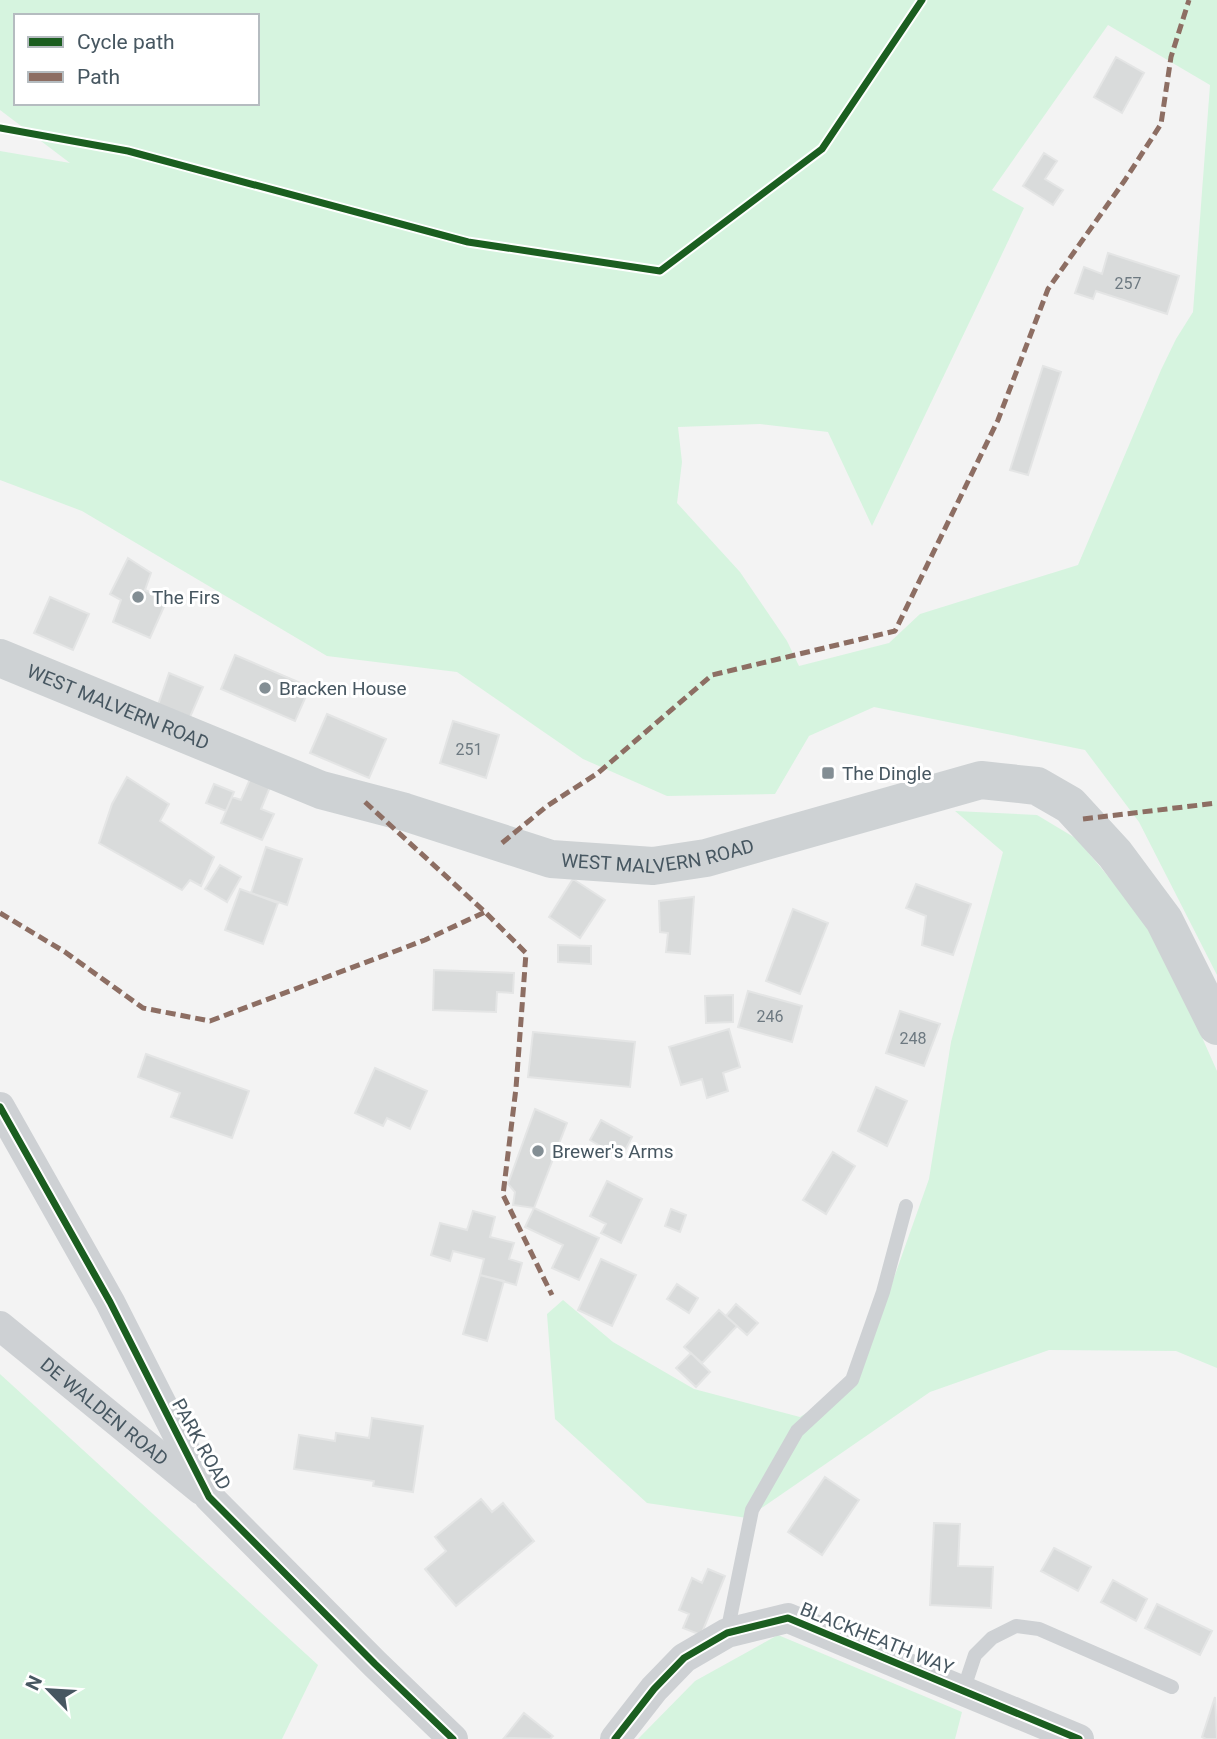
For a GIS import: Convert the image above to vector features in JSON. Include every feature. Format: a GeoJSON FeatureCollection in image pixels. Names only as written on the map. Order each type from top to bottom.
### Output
{"type":"FeatureCollection","features":[{"type":"Feature","properties":{"kind":"main road","name":"WEST MALVERN ROAD"},"geometry":{"type":"LineString","coordinates":[[0,658],[321,790],[405,812],[551,859],[653,866],[706,858],[981,780],[1037,786],[1070,805],[1115,854],[1164,920],[1217,1026]]}},
{"type":"Feature","properties":{"kind":"street","name":"PARK ROAD"},"geometry":{"type":"LineString","coordinates":[[0,1107],[110,1302],[209,1497],[453,1739]]}},
{"type":"Feature","properties":{"kind":"street","name":"DE WALDEN ROAD"},"geometry":{"type":"LineString","coordinates":[[0,1326],[209,1497]]}},
{"type":"Feature","properties":{"kind":"street","name":"BLACKHEATH WAY"},"geometry":{"type":"LineString","coordinates":[[615,1739],[654,1689],[684,1658],[727,1633],[788,1618],[1079,1739]]}},
{"type":"Feature","properties":{"kind":"lane"},"geometry":{"type":"LineString","coordinates":[[727,1633],[752,1510],[797,1431],[852,1380],[883,1292],[906,1206]]}},
{"type":"Feature","properties":{"kind":"lane"},"geometry":{"type":"LineString","coordinates":[[963,1691],[975,1655],[992,1638],[1016,1626],[1039,1629],[1172,1687]]}},
{"type":"Feature","properties":{"kind":"green space"},"geometry":{"type":"Polygon","coordinates":[[[0,0],[1217,0],[1217,975],[1139,822],[1085,750],[874,707],[809,736],[775,794],[667,796],[583,759],[457,672],[327,656],[82,511],[0,480],[0,151],[70,163],[0,110],[0,0]],[[1108,25],[992,190],[1024,208],[872,526],[828,432],[760,424],[678,427],[682,462],[677,503],[740,572],[787,641],[799,666],[889,643],[920,614],[1078,565],[1161,370],[1193,312],[1210,85],[1108,25]]]}},
{"type":"Feature","properties":{"kind":"green space"},"geometry":{"type":"Polygon","coordinates":[[[955,811],[1037,815],[1077,839],[1156,934],[1217,1071],[1217,1368],[1176,1351],[1049,1350],[930,1392],[747,1518],[647,1503],[555,1419],[547,1314],[563,1300],[613,1342],[694,1389],[800,1417],[857,1382],[929,1179],[951,1042],[1003,852],[955,811]]]}},
{"type":"Feature","properties":{"kind":"green space"},"geometry":{"type":"Polygon","coordinates":[[[0,1374],[318,1665],[282,1739],[0,1739],[0,1374]]]}},
{"type":"Feature","properties":{"kind":"green space"},"geometry":{"type":"Polygon","coordinates":[[[778,1635],[962,1712],[955,1739],[638,1739],[695,1681],[778,1635]]]}},
{"type":"Feature","properties":{"kind":"building"},"geometry":{"type":"Polygon","coordinates":[[[1116,57],[1144,73],[1122,113],[1094,97],[1116,57]]]}},
{"type":"Feature","properties":{"kind":"building"},"geometry":{"type":"Polygon","coordinates":[[[1044,153],[1057,161],[1045,179],[1063,190],[1053,205],[1023,186],[1044,153]]]}},
{"type":"Feature","properties":{"kind":"building"},"geometry":{"type":"Polygon","coordinates":[[[1108,253],[1179,276],[1167,314],[1096,291],[1093,299],[1075,293],[1084,267],[1102,274],[1108,253]]]}},
{"type":"Feature","properties":{"kind":"building"},"geometry":{"type":"Polygon","coordinates":[[[1043,366],[1061,372],[1028,475],[1010,470],[1043,366]]]}},
{"type":"Feature","properties":{"kind":"building","name":"The Firs"},"geometry":{"type":"Polygon","coordinates":[[[128,558],[151,573],[145,590],[167,600],[150,638],[113,622],[121,600],[110,594],[128,558]]]}},
{"type":"Feature","properties":{"kind":"building"},"geometry":{"type":"Polygon","coordinates":[[[50,597],[89,614],[73,650],[34,633],[50,597]]]}},
{"type":"Feature","properties":{"kind":"building","name":"Bracken House"},"geometry":{"type":"Polygon","coordinates":[[[235,655],[310,687],[295,721],[221,689],[235,655]]]}},
{"type":"Feature","properties":{"kind":"building"},"geometry":{"type":"Polygon","coordinates":[[[169,673],[203,687],[190,717],[158,705],[169,673]]]}},
{"type":"Feature","properties":{"kind":"building"},"geometry":{"type":"Polygon","coordinates":[[[327,714],[386,739],[369,778],[310,753],[327,714]]]}},
{"type":"Feature","properties":{"kind":"building"},"geometry":{"type":"Polygon","coordinates":[[[453,721],[499,735],[486,778],[440,763],[453,721]]]}},
{"type":"Feature","properties":{"kind":"building"},"geometry":{"type":"Polygon","coordinates":[[[127,777],[169,804],[160,821],[214,857],[201,886],[190,880],[182,890],[99,843],[112,804],[127,777]]]}},
{"type":"Feature","properties":{"kind":"building"},"geometry":{"type":"Polygon","coordinates":[[[250,779],[270,787],[261,809],[274,814],[262,840],[221,823],[232,797],[241,800],[250,779]]]}},
{"type":"Feature","properties":{"kind":"building"},"geometry":{"type":"Polygon","coordinates":[[[214,784],[234,792],[226,811],[206,803],[214,784]]]}},
{"type":"Feature","properties":{"kind":"building"},"geometry":{"type":"Polygon","coordinates":[[[266,847],[302,859],[287,905],[251,893],[266,847]]]}},
{"type":"Feature","properties":{"kind":"building"},"geometry":{"type":"Polygon","coordinates":[[[220,865],[241,877],[227,902],[205,889],[220,865]]]}},
{"type":"Feature","properties":{"kind":"building"},"geometry":{"type":"Polygon","coordinates":[[[573,879],[605,900],[580,938],[549,917],[573,879]]]}},
{"type":"Feature","properties":{"kind":"building"},"geometry":{"type":"Polygon","coordinates":[[[916,884],[971,904],[953,955],[922,945],[926,916],[906,908],[916,884]]]}},
{"type":"Feature","properties":{"kind":"building"},"geometry":{"type":"Polygon","coordinates":[[[240,889],[278,903],[263,944],[225,930],[240,889]]]}},
{"type":"Feature","properties":{"kind":"building"},"geometry":{"type":"Polygon","coordinates":[[[694,897],[690,954],[666,952],[668,933],[660,932],[659,901],[694,897]]]}},
{"type":"Feature","properties":{"kind":"building"},"geometry":{"type":"Polygon","coordinates":[[[793,909],[828,923],[800,994],[766,981],[793,909]]]}},
{"type":"Feature","properties":{"kind":"building"},"geometry":{"type":"Polygon","coordinates":[[[558,945],[591,946],[591,964],[558,962],[558,945]]]}},
{"type":"Feature","properties":{"kind":"building"},"geometry":{"type":"Polygon","coordinates":[[[434,970],[514,973],[513,993],[497,992],[496,1012],[433,1010],[434,970]]]}},
{"type":"Feature","properties":{"kind":"building"},"geometry":{"type":"Polygon","coordinates":[[[748,991],[802,1006],[792,1042],[738,1027],[748,991]]]}},
{"type":"Feature","properties":{"kind":"building"},"geometry":{"type":"Polygon","coordinates":[[[733,995],[733,1022],[706,1023],[705,996],[733,995]]]}},
{"type":"Feature","properties":{"kind":"building"},"geometry":{"type":"Polygon","coordinates":[[[900,1011],[940,1024],[924,1066],[886,1053],[900,1011]]]}},
{"type":"Feature","properties":{"kind":"building"},"geometry":{"type":"Polygon","coordinates":[[[729,1029],[740,1067],[723,1073],[728,1091],[707,1098],[702,1079],[681,1085],[669,1047],[729,1029]]]}},
{"type":"Feature","properties":{"kind":"building"},"geometry":{"type":"Polygon","coordinates":[[[533,1032],[635,1042],[630,1087],[528,1077],[533,1032]]]}},
{"type":"Feature","properties":{"kind":"building"},"geometry":{"type":"Polygon","coordinates":[[[146,1054],[249,1091],[232,1138],[171,1117],[180,1093],[138,1077],[146,1054]]]}},
{"type":"Feature","properties":{"kind":"building"},"geometry":{"type":"Polygon","coordinates":[[[375,1068],[427,1091],[410,1129],[387,1118],[383,1126],[355,1113],[375,1068]]]}},
{"type":"Feature","properties":{"kind":"building"},"geometry":{"type":"Polygon","coordinates":[[[876,1087],[907,1101],[887,1146],[858,1131],[876,1087]]]}},
{"type":"Feature","properties":{"kind":"building"},"geometry":{"type":"Polygon","coordinates":[[[535,1109],[567,1123],[534,1208],[513,1205],[515,1192],[508,1184],[535,1109]]]}},
{"type":"Feature","properties":{"kind":"building"},"geometry":{"type":"Polygon","coordinates":[[[601,1120],[632,1137],[621,1158],[590,1140],[601,1120]]]}},
{"type":"Feature","properties":{"kind":"building"},"geometry":{"type":"Polygon","coordinates":[[[833,1152],[855,1166],[826,1214],[803,1200],[833,1152]]]}},
{"type":"Feature","properties":{"kind":"building"},"geometry":{"type":"Polygon","coordinates":[[[607,1181],[642,1199],[621,1243],[601,1233],[606,1224],[590,1216],[607,1181]]]}},
{"type":"Feature","properties":{"kind":"building"},"geometry":{"type":"Polygon","coordinates":[[[534,1208],[599,1238],[579,1280],[552,1268],[563,1245],[525,1227],[534,1208]]]}},
{"type":"Feature","properties":{"kind":"building"},"geometry":{"type":"Polygon","coordinates":[[[671,1209],[686,1215],[680,1232],[665,1226],[671,1209]]]}},
{"type":"Feature","properties":{"kind":"building"},"geometry":{"type":"Polygon","coordinates":[[[473,1211],[495,1217],[490,1237],[514,1243],[509,1259],[522,1263],[516,1285],[480,1275],[484,1259],[453,1251],[450,1261],[431,1255],[440,1223],[467,1230],[473,1211]]]}},
{"type":"Feature","properties":{"kind":"building"},"geometry":{"type":"Polygon","coordinates":[[[601,1259],[636,1275],[612,1326],[578,1310],[601,1259]]]}},
{"type":"Feature","properties":{"kind":"building"},"geometry":{"type":"Polygon","coordinates":[[[480,1275],[504,1281],[487,1341],[463,1334],[480,1275]]]}},
{"type":"Feature","properties":{"kind":"building"},"geometry":{"type":"Polygon","coordinates":[[[677,1284],[698,1298],[689,1313],[667,1299],[677,1284]]]}},
{"type":"Feature","properties":{"kind":"building"},"geometry":{"type":"Polygon","coordinates":[[[736,1304],[758,1323],[747,1335],[726,1316],[736,1304]]]}},
{"type":"Feature","properties":{"kind":"building"},"geometry":{"type":"Polygon","coordinates":[[[719,1310],[737,1326],[702,1363],[684,1347],[719,1310]]]}},
{"type":"Feature","properties":{"kind":"building"},"geometry":{"type":"Polygon","coordinates":[[[691,1353],[710,1372],[696,1387],[676,1368],[691,1353]]]}},
{"type":"Feature","properties":{"kind":"building"},"geometry":{"type":"Polygon","coordinates":[[[372,1418],[423,1426],[413,1492],[373,1486],[374,1481],[294,1469],[299,1435],[335,1441],[336,1433],[369,1438],[372,1418]]]}},
{"type":"Feature","properties":{"kind":"building"},"geometry":{"type":"Polygon","coordinates":[[[825,1477],[859,1500],[822,1555],[788,1532],[825,1477]]]}},
{"type":"Feature","properties":{"kind":"building"},"geometry":{"type":"Polygon","coordinates":[[[481,1499],[492,1512],[503,1503],[534,1541],[456,1606],[425,1569],[446,1551],[435,1537],[481,1499]]]}},
{"type":"Feature","properties":{"kind":"building"},"geometry":{"type":"Polygon","coordinates":[[[934,1523],[960,1524],[958,1566],[993,1567],[991,1608],[930,1605],[934,1523]]]}},
{"type":"Feature","properties":{"kind":"building"},"geometry":{"type":"Polygon","coordinates":[[[1054,1548],[1091,1567],[1078,1591],[1041,1571],[1054,1548]]]}},
{"type":"Feature","properties":{"kind":"building"},"geometry":{"type":"Polygon","coordinates":[[[708,1569],[725,1576],[701,1635],[683,1628],[689,1614],[679,1610],[692,1578],[702,1583],[708,1569]]]}},
{"type":"Feature","properties":{"kind":"building"},"geometry":{"type":"Polygon","coordinates":[[[1113,1580],[1147,1599],[1136,1621],[1101,1602],[1113,1580]]]}},
{"type":"Feature","properties":{"kind":"building"},"geometry":{"type":"Polygon","coordinates":[[[1157,1604],[1212,1631],[1200,1655],[1145,1628],[1157,1604]]]}},
{"type":"Feature","properties":{"kind":"building"},"geometry":{"type":"Polygon","coordinates":[[[1215,1697],[1217,1739],[1206,1739],[1202,1737],[1215,1697]]]}},
{"type":"Feature","properties":{"kind":"building"},"geometry":{"type":"Polygon","coordinates":[[[524,1713],[553,1736],[550,1739],[504,1738],[524,1713]]]}},
{"type":"Feature","properties":{"kind":"marked path"},"geometry":{"type":"LineString","coordinates":[[502,843],[547,806],[598,773],[712,675],[895,631],[998,420],[1048,289],[1161,124],[1171,57],[1189,0]]}},
{"type":"Feature","properties":{"kind":"marked path"},"geometry":{"type":"LineString","coordinates":[[365,802],[526,953],[516,1088],[503,1195],[552,1295]]}},
{"type":"Feature","properties":{"kind":"marked path"},"geometry":{"type":"LineString","coordinates":[[1083,819],[1217,803]]}},
{"type":"Feature","properties":{"kind":"marked path"},"geometry":{"type":"LineString","coordinates":[[0,913],[65,952],[143,1008],[210,1021],[425,940],[485,912]]}},
{"type":"Feature","properties":{"kind":"cycle path"},"geometry":{"type":"LineString","coordinates":[[0,128],[128,151],[468,242],[660,271],[822,149],[922,0]]}},
{"type":"Feature","properties":{"kind":"cycle path"},"geometry":{"type":"LineString","coordinates":[[0,1107],[110,1302],[209,1497],[453,1739]]}},
{"type":"Feature","properties":{"kind":"cycle path"},"geometry":{"type":"LineString","coordinates":[[615,1739],[654,1689],[684,1658],[727,1633],[788,1618],[1079,1739]]}},
{"type":"Feature","properties":{"kind":"place","name":"The Firs"},"geometry":{"type":"Point","coordinates":[138,597]}},
{"type":"Feature","properties":{"kind":"place","name":"Bracken House"},"geometry":{"type":"Point","coordinates":[265,688]}},
{"type":"Feature","properties":{"kind":"place","name":"The Dingle"},"geometry":{"type":"Point","coordinates":[828,773]}},
{"type":"Feature","properties":{"kind":"place","name":"Brewer's Arms"},"geometry":{"type":"Point","coordinates":[538,1151]}}]}
